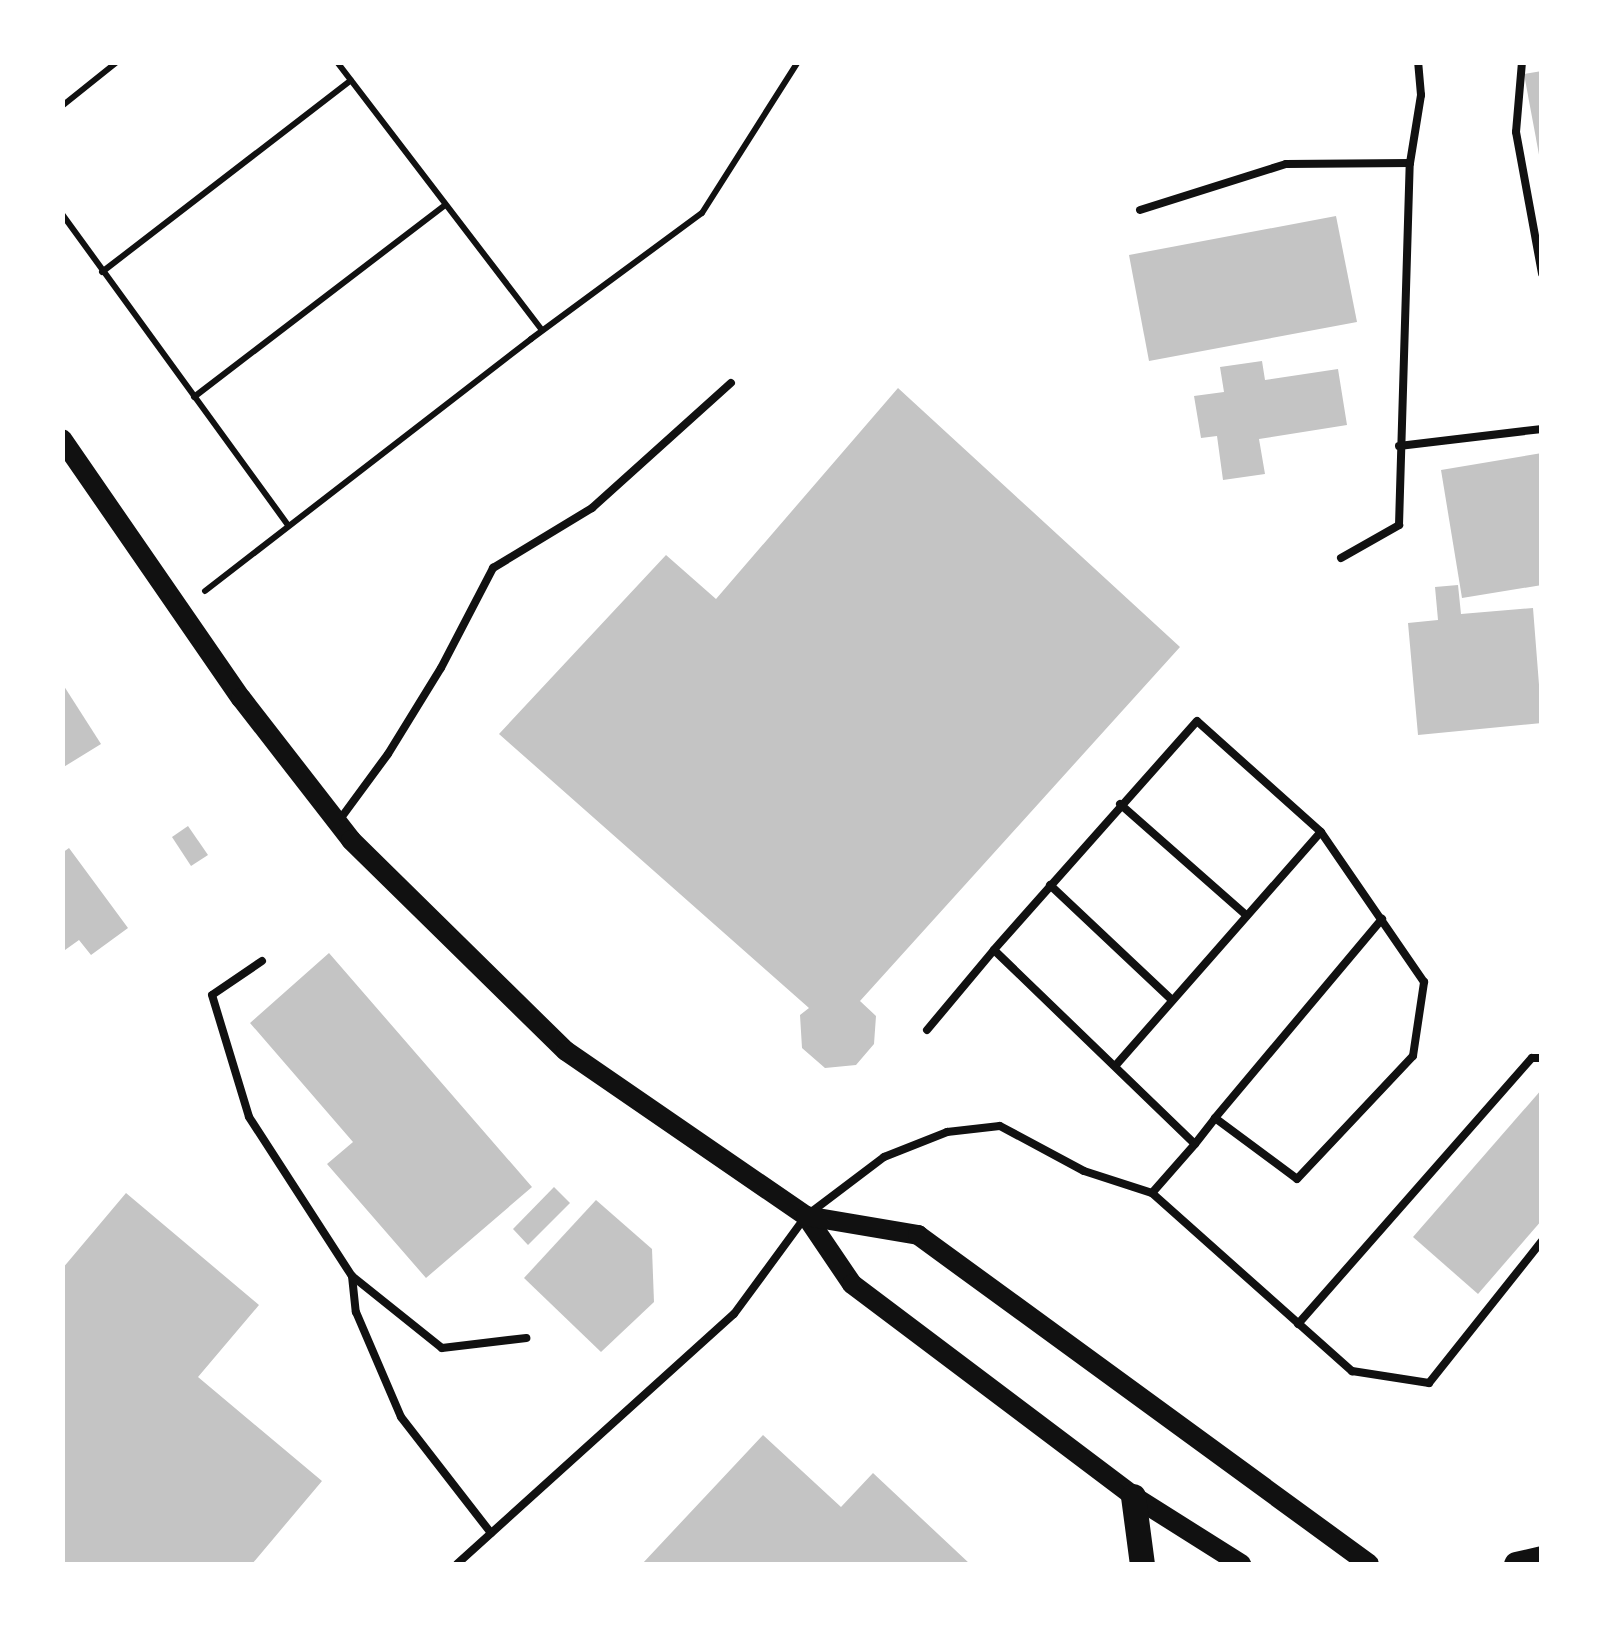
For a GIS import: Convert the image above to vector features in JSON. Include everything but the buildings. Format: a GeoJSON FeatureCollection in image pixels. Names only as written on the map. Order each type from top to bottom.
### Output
{"type":"FeatureCollection","features":[{"type":"Feature","properties":{"kind":"main road"},"geometry":{"type":"LineString","coordinates":[[62,439],[180,610],[338,823],[566,1051],[806,1216],[852,1284],[1133,1496],[1240,1564]]}},
{"type":"Feature","properties":{"kind":"main road"},"geometry":{"type":"LineString","coordinates":[[806,1216],[918,1235],[1369,1564]]}},
{"type":"Feature","properties":{"kind":"main road"},"geometry":{"type":"LineString","coordinates":[[1133,1496],[1142,1564]]}},
{"type":"Feature","properties":{"kind":"main road"},"geometry":{"type":"LineString","coordinates":[[1516,1564],[1542,1558]]}},
{"type":"Feature","properties":{"kind":"lane"},"geometry":{"type":"LineString","coordinates":[[1341,558],[1399,525],[1410,162],[1421,95],[1418,62]]}},
{"type":"Feature","properties":{"kind":"lane"},"geometry":{"type":"LineString","coordinates":[[1522,62],[1516,132],[1542,274]]}},
{"type":"Feature","properties":{"kind":"lane"},"geometry":{"type":"LineString","coordinates":[[1140,210],[1286,164],[1410,162]]}},
{"type":"Feature","properties":{"kind":"lane"},"geometry":{"type":"LineString","coordinates":[[338,823],[388,754],[441,668],[493,568],[592,508],[731,382]]}},
{"type":"Feature","properties":{"kind":"lane"},"geometry":{"type":"LineString","coordinates":[[1399,446],[1542,430]]}},
{"type":"Feature","properties":{"kind":"lane"},"geometry":{"type":"LineString","coordinates":[[927,1030],[1120,804],[1197,721],[1321,832],[1424,982],[1414,1056],[1298,1180],[1215,1118]]}},
{"type":"Feature","properties":{"kind":"lane"},"geometry":{"type":"LineString","coordinates":[[1120,804],[1246,915]]}},
{"type":"Feature","properties":{"kind":"lane"},"geometry":{"type":"LineString","coordinates":[[1116,1065],[1321,832]]}},
{"type":"Feature","properties":{"kind":"lane"},"geometry":{"type":"LineString","coordinates":[[1050,885],[1172,1000]]}},
{"type":"Feature","properties":{"kind":"lane"},"geometry":{"type":"LineString","coordinates":[[1152,1193],[1382,919]]}},
{"type":"Feature","properties":{"kind":"lane"},"geometry":{"type":"LineString","coordinates":[[994,950],[1195,1144]]}},
{"type":"Feature","properties":{"kind":"lane"},"geometry":{"type":"LineString","coordinates":[[262,962],[212,995],[249,1117],[352,1276],[442,1348],[526,1338]]}},
{"type":"Feature","properties":{"kind":"lane"},"geometry":{"type":"LineString","coordinates":[[1298,1324],[1532,1058],[1542,1058]]}},
{"type":"Feature","properties":{"kind":"lane"},"geometry":{"type":"LineString","coordinates":[[457,1564],[734,1314],[806,1216],[884,1157],[947,1132],[1000,1126],[1084,1171],[1152,1193],[1352,1371],[1429,1382],[1542,1240]]}},
{"type":"Feature","properties":{"kind":"lane"},"geometry":{"type":"LineString","coordinates":[[352,1276],[356,1312],[401,1417],[492,1533]]}},
{"type":"Feature","properties":{"kind":"path"},"geometry":{"type":"LineString","coordinates":[[62,106],[117,62]]}},
{"type":"Feature","properties":{"kind":"path"},"geometry":{"type":"LineString","coordinates":[[337,62],[542,330]]}},
{"type":"Feature","properties":{"kind":"path"},"geometry":{"type":"LineString","coordinates":[[180,610],[542,330],[702,213],[798,62]]}},
{"type":"Feature","properties":{"kind":"path"},"geometry":{"type":"LineString","coordinates":[[102,272],[350,80]]}},
{"type":"Feature","properties":{"kind":"path"},"geometry":{"type":"LineString","coordinates":[[194,397],[445,205]]}},
{"type":"Feature","properties":{"kind":"path"},"geometry":{"type":"LineString","coordinates":[[62,214],[288,526]]}}]}
